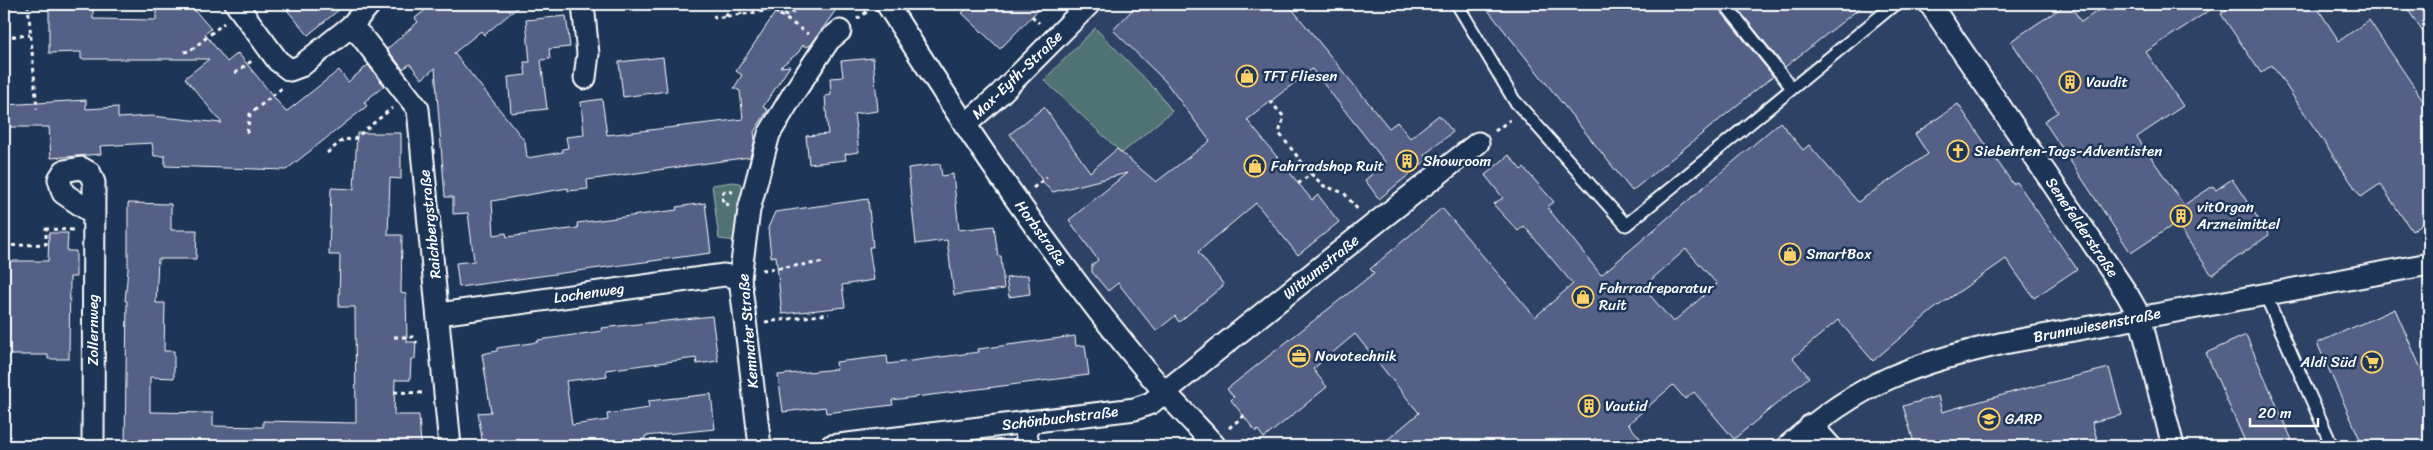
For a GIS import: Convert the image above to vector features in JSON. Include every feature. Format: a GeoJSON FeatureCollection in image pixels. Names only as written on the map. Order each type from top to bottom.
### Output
{"type":"FeatureCollection","features":[{"type":"Feature","properties":{"kind":"street"},"geometry":{"type":"LineString","coordinates":[[238,7],[278,61],[290,70],[301,66],[351,26],[370,4]]}},
{"type":"Feature","properties":{"kind":"street"},"geometry":{"type":"LineString","coordinates":[[583,4],[588,54],[585,78]]}},
{"type":"Feature","properties":{"kind":"street","name":"Horbstraße"},"geometry":{"type":"LineString","coordinates":[[887,4],[965,125],[1036,229],[1166,392],[1215,446]]}},
{"type":"Feature","properties":{"kind":"street","name":"Max-Eyth-Straße"},"geometry":{"type":"LineString","coordinates":[[965,125],[1000,94],[1088,4]]}},
{"type":"Feature","properties":{"kind":"street","name":"Senefelderstraße"},"geometry":{"type":"LineString","coordinates":[[1930,4],[2049,178],[2140,317],[2173,446]]}},
{"type":"Feature","properties":{"kind":"street","name":"Raichbergstraße"},"geometry":{"type":"LineString","coordinates":[[351,26],[362,36],[418,109],[439,314],[450,446]]}},
{"type":"Feature","properties":{"kind":"street","name":"Kemnater Straße"},"geometry":{"type":"LineString","coordinates":[[760,446],[741,275],[749,210],[756,174],[769,134],[779,114],[825,46],[840,31]]}},
{"type":"Feature","properties":{"kind":"street","name":"Wittumstraße"},"geometry":{"type":"LineString","coordinates":[[1166,392],[1371,227],[1478,144]]}},
{"type":"Feature","properties":{"kind":"street","name":"Zollernweg"},"geometry":{"type":"LineString","coordinates":[[93,446],[94,222]]}},
{"type":"Feature","properties":{"kind":"street","name":"Brunnwiesenstraße"},"geometry":{"type":"LineString","coordinates":[[1788,446],[1811,425],[1863,389],[1910,368],[1955,354],[2004,342],[2429,264]]}},
{"type":"Feature","properties":{"kind":"street","name":"Lochenweg"},"geometry":{"type":"LineString","coordinates":[[439,314],[724,275],[741,275]]}},
{"type":"Feature","properties":{"kind":"street","name":"Schönbuchstraße"},"geometry":{"type":"LineString","coordinates":[[831,446],[1135,409],[1151,403],[1166,392]]}},
{"type":"Feature","properties":{"kind":"street"},"geometry":{"type":"LineString","coordinates":[[1025,423],[1028,446]]}},
{"type":"Feature","properties":{"kind":"street"},"geometry":{"type":"LineString","coordinates":[[1811,425],[1830,446]]}},
{"type":"Feature","properties":{"kind":"lane"},"geometry":{"type":"LineString","coordinates":[[1457,4],[1514,100],[1626,224],[1895,4]]}},
{"type":"Feature","properties":{"kind":"lane"},"geometry":{"type":"LineString","coordinates":[[1725,4],[1792,88]]}},
{"type":"Feature","properties":{"kind":"lane"},"geometry":{"type":"LineString","coordinates":[[2265,294],[2332,446]]}},
{"type":"Feature","properties":{"kind":"path"},"geometry":{"type":"LineString","coordinates":[[28,4],[37,109]]}},
{"type":"Feature","properties":{"kind":"path"},"geometry":{"type":"LineString","coordinates":[[87,4],[87,9]]}},
{"type":"Feature","properties":{"kind":"path"},"geometry":{"type":"LineString","coordinates":[[740,4],[741,15]]}},
{"type":"Feature","properties":{"kind":"path"},"geometry":{"type":"LineString","coordinates":[[726,5],[727,17]]}},
{"type":"Feature","properties":{"kind":"path"},"geometry":{"type":"LineString","coordinates":[[714,15],[715,18],[741,15],[772,10],[778,5],[781,15]]}},
{"type":"Feature","properties":{"kind":"path"},"geometry":{"type":"LineString","coordinates":[[184,52],[190,51],[238,7]]}},
{"type":"Feature","properties":{"kind":"path"},"geometry":{"type":"LineString","coordinates":[[772,10],[825,46]]}},
{"type":"Feature","properties":{"kind":"path"},"geometry":{"type":"LineString","coordinates":[[781,15],[794,12]]}},
{"type":"Feature","properties":{"kind":"path"},"geometry":{"type":"LineString","coordinates":[[4,37],[30,35]]}},
{"type":"Feature","properties":{"kind":"path"},"geometry":{"type":"LineString","coordinates":[[247,133],[250,114],[286,85],[290,70]]}},
{"type":"Feature","properties":{"kind":"path"},"geometry":{"type":"LineString","coordinates":[[327,153],[344,139],[353,140],[408,95]]}},
{"type":"Feature","properties":{"kind":"path"},"geometry":{"type":"LineString","coordinates":[[1270,101],[1284,117],[1278,133],[1311,174],[1324,186],[1344,193],[1371,227]]}},
{"type":"Feature","properties":{"kind":"path"},"geometry":{"type":"LineString","coordinates":[[1478,144],[1522,110]]}},
{"type":"Feature","properties":{"kind":"path"},"geometry":{"type":"LineString","coordinates":[[1298,184],[1311,174]]}},
{"type":"Feature","properties":{"kind":"path"},"geometry":{"type":"LineString","coordinates":[[1042,181],[1047,177]]}},
{"type":"Feature","properties":{"kind":"path"},"geometry":{"type":"LineString","coordinates":[[4,246],[46,244],[46,229],[94,222]]}},
{"type":"Feature","properties":{"kind":"path"},"geometry":{"type":"LineString","coordinates":[[741,275],[825,262]]}},
{"type":"Feature","properties":{"kind":"path"},"geometry":{"type":"LineString","coordinates":[[745,324],[829,314]]}},
{"type":"Feature","properties":{"kind":"path"},"geometry":{"type":"LineString","coordinates":[[1236,422],[1246,414]]}},
{"type":"Feature","properties":{"kind":"shaded area"},"geometry":{"type":"Polygon","coordinates":[[[1092,4],[2429,4],[2429,446],[1219,446],[1182,404],[970,127],[1092,4]]]}},
{"type":"Feature","properties":{"kind":"green space"},"geometry":{"type":"Polygon","coordinates":[[[1095,28],[1157,91],[1172,111],[1122,153],[1044,80],[1095,28]]]}},
{"type":"Feature","properties":{"kind":"green space"},"geometry":{"type":"Polygon","coordinates":[[[740,183],[745,193],[737,241],[719,239],[712,185],[740,183]]]}},
{"type":"Feature","properties":{"kind":"building"},"geometry":{"type":"Polygon","coordinates":[[[282,4],[346,4],[308,35],[282,4]]]}},
{"type":"Feature","properties":{"kind":"building"},"geometry":{"type":"Polygon","coordinates":[[[433,4],[522,4],[484,35],[481,31],[454,53],[525,141],[527,158],[563,152],[562,149],[568,148],[566,137],[584,135],[581,102],[602,99],[607,135],[743,119],[740,91],[734,88],[742,75],[736,71],[781,4],[840,4],[811,45],[806,47],[803,45],[798,53],[780,67],[790,66],[763,107],[768,110],[754,132],[755,139],[750,157],[587,180],[588,189],[568,191],[568,188],[492,201],[494,235],[506,233],[507,237],[578,228],[577,223],[677,210],[676,207],[705,203],[711,253],[459,287],[456,263],[474,261],[468,213],[453,214],[453,197],[445,197],[435,68],[422,79],[410,64],[403,69],[387,49],[418,22],[415,18],[433,4]]]}},
{"type":"Feature","properties":{"kind":"building"},"geometry":{"type":"Polygon","coordinates":[[[971,4],[1044,4],[1000,49],[962,13],[971,4]]]}},
{"type":"Feature","properties":{"kind":"building"},"geometry":{"type":"Polygon","coordinates":[[[1138,4],[1288,4],[1389,128],[1397,122],[1410,138],[1439,115],[1453,132],[1424,155],[1427,160],[1379,199],[1365,180],[1386,163],[1312,69],[1247,120],[1312,200],[1318,195],[1339,222],[1298,255],[1256,203],[1198,252],[1224,285],[1179,322],[1175,316],[1156,331],[1118,283],[1108,291],[1092,272],[1092,265],[1098,260],[1069,220],[1127,173],[1053,192],[1046,186],[1010,134],[1044,107],[1090,172],[1117,149],[1156,182],[1210,141],[1165,81],[1113,30],[1138,4]]]}},
{"type":"Feature","properties":{"kind":"building"},"geometry":{"type":"Polygon","coordinates":[[[1483,4],[1718,4],[1719,9],[1773,76],[1632,191],[1483,4]]]}},
{"type":"Feature","properties":{"kind":"building"},"geometry":{"type":"Polygon","coordinates":[[[1734,4],[1865,4],[1785,67],[1734,4]]]}},
{"type":"Feature","properties":{"kind":"building"},"geometry":{"type":"Polygon","coordinates":[[[2067,4],[2070,4],[2081,22],[2108,4],[2219,4],[2146,52],[2183,106],[2137,137],[2184,205],[2213,186],[2216,190],[2232,179],[2269,235],[2212,275],[2176,223],[2131,253],[2044,121],[2058,112],[2011,41],[2067,4]]]}},
{"type":"Feature","properties":{"kind":"building"},"geometry":{"type":"Polygon","coordinates":[[[2235,4],[2315,4],[2339,41],[2369,20],[2429,109],[2429,219],[2412,231],[2380,184],[2361,197],[2272,65],[2261,73],[2221,14],[2235,4]]]}},
{"type":"Feature","properties":{"kind":"building"},"geometry":{"type":"Polygon","coordinates":[[[2404,4],[2429,4],[2429,41],[2404,4]]]}},
{"type":"Feature","properties":{"kind":"building"},"geometry":{"type":"Polygon","coordinates":[[[156,7],[192,7],[211,29],[205,34],[227,62],[238,53],[286,112],[339,70],[348,82],[368,65],[384,86],[364,102],[367,106],[286,170],[165,166],[165,156],[154,156],[152,143],[100,146],[101,154],[51,158],[49,127],[4,127],[4,105],[86,100],[86,109],[118,107],[118,118],[151,116],[222,123],[185,78],[209,59],[81,59],[81,52],[49,53],[49,9],[93,9],[93,19],[156,20],[156,7]]]}},
{"type":"Feature","properties":{"kind":"building"},"geometry":{"type":"Polygon","coordinates":[[[566,16],[570,47],[549,49],[550,59],[541,60],[547,109],[511,113],[508,77],[526,75],[524,62],[530,62],[526,20],[566,16]]]}},
{"type":"Feature","properties":{"kind":"building"},"geometry":{"type":"Polygon","coordinates":[[[663,57],[667,91],[623,97],[619,62],[663,57]]]}},
{"type":"Feature","properties":{"kind":"building"},"geometry":{"type":"Polygon","coordinates":[[[873,58],[878,111],[854,114],[859,152],[845,154],[846,160],[809,164],[806,136],[828,134],[825,96],[831,95],[830,78],[843,77],[841,61],[873,58]]]}},
{"type":"Feature","properties":{"kind":"building"},"geometry":{"type":"Polygon","coordinates":[[[1958,104],[2013,184],[2017,182],[2077,269],[2034,298],[2006,259],[1934,309],[1873,361],[1838,320],[1793,358],[1809,377],[1734,439],[1694,392],[1685,399],[1673,385],[1628,424],[1647,446],[1602,446],[1595,438],[1585,446],[1380,446],[1419,413],[1355,334],[1313,369],[1327,387],[1264,438],[1258,430],[1256,432],[1231,400],[1234,397],[1227,389],[1374,273],[1370,269],[1442,208],[1535,317],[1573,284],[1524,226],[1518,231],[1493,204],[1503,198],[1485,175],[1509,155],[1521,170],[1524,168],[1554,202],[1547,207],[1601,275],[1780,122],[1803,150],[1809,145],[1858,202],[1928,154],[1915,134],[1958,104]],[[1686,249],[1643,287],[1673,322],[1717,284],[1686,249]]]}},
{"type":"Feature","properties":{"kind":"building"},"geometry":{"type":"Polygon","coordinates":[[[357,133],[401,133],[401,179],[390,178],[388,235],[402,235],[401,293],[406,294],[407,342],[416,342],[415,359],[411,359],[410,380],[395,380],[394,415],[419,415],[421,446],[125,446],[127,301],[125,301],[128,269],[128,203],[171,204],[171,230],[197,230],[196,259],[158,259],[156,303],[165,303],[164,351],[174,351],[174,378],[150,377],[150,412],[213,413],[213,426],[263,427],[263,421],[356,423],[355,307],[339,307],[340,255],[329,255],[331,188],[354,189],[357,133]]]}},
{"type":"Feature","properties":{"kind":"building"},"geometry":{"type":"Polygon","coordinates":[[[940,164],[942,176],[953,174],[959,230],[994,226],[998,256],[1001,256],[1004,289],[954,295],[947,240],[916,244],[908,168],[940,164]]]}},
{"type":"Feature","properties":{"kind":"building"},"geometry":{"type":"Polygon","coordinates":[[[868,199],[873,247],[869,247],[874,280],[842,285],[845,307],[782,314],[776,256],[771,257],[768,228],[775,212],[868,199]]]}},
{"type":"Feature","properties":{"kind":"building"},"geometry":{"type":"Polygon","coordinates":[[[49,233],[68,233],[67,251],[76,251],[76,277],[70,277],[69,359],[48,359],[48,355],[7,355],[7,261],[48,261],[49,233]]]}},
{"type":"Feature","properties":{"kind":"building"},"geometry":{"type":"Polygon","coordinates":[[[1028,275],[1030,294],[1009,297],[1006,278],[1028,275]]]}},
{"type":"Feature","properties":{"kind":"building","name":"Aldi Süd"},"geometry":{"type":"Polygon","coordinates":[[[2395,309],[2429,387],[2429,446],[2363,446],[2317,343],[2395,309]]]}},
{"type":"Feature","properties":{"kind":"building"},"geometry":{"type":"Polygon","coordinates":[[[712,316],[718,361],[697,364],[696,358],[606,370],[607,376],[566,381],[572,425],[608,420],[607,414],[649,408],[648,401],[711,394],[715,429],[645,436],[645,439],[596,446],[483,446],[478,413],[491,412],[482,354],[497,351],[497,348],[538,342],[538,340],[602,331],[601,328],[712,316]]]}},
{"type":"Feature","properties":{"kind":"building"},"geometry":{"type":"Polygon","coordinates":[[[2246,335],[2292,440],[2278,446],[2247,446],[2206,353],[2246,335]]]}},
{"type":"Feature","properties":{"kind":"building"},"geometry":{"type":"Polygon","coordinates":[[[1075,336],[1076,346],[1085,345],[1089,375],[892,400],[893,405],[826,413],[825,407],[783,412],[778,375],[837,369],[836,362],[887,356],[888,364],[979,352],[978,349],[1075,336]]]}},
{"type":"Feature","properties":{"kind":"building"},"geometry":{"type":"Polygon","coordinates":[[[2109,368],[2122,415],[2092,422],[2099,446],[1915,446],[1903,406],[1938,396],[1942,412],[2109,368]]]}},
{"type":"Feature","properties":{"kind":"place","name":"TFT Fliesen"},"geometry":{"type":"Point","coordinates":[1247,76]}},
{"type":"Feature","properties":{"kind":"place","name":"Vaudit"},"geometry":{"type":"Point","coordinates":[2070,82]}},
{"type":"Feature","properties":{"kind":"place","name":"Siebenten-Tags-Adventisten"},"geometry":{"type":"Point","coordinates":[1958,151]}},
{"type":"Feature","properties":{"kind":"place","name":"Showroom"},"geometry":{"type":"Point","coordinates":[1407,161]}},
{"type":"Feature","properties":{"kind":"place","name":"Fahrradshop Ruit"},"geometry":{"type":"Point","coordinates":[1255,166]}},
{"type":"Feature","properties":{"kind":"place","name":"vitOrgan Arzneimittel"},"geometry":{"type":"Point","coordinates":[2181,216]}},
{"type":"Feature","properties":{"kind":"place","name":"SmartBox"},"geometry":{"type":"Point","coordinates":[1790,254]}},
{"type":"Feature","properties":{"kind":"place","name":"Fahrradreparatur Ruit"},"geometry":{"type":"Point","coordinates":[1583,297]}},
{"type":"Feature","properties":{"kind":"place","name":"Novotechnik"},"geometry":{"type":"Point","coordinates":[1299,356]}},
{"type":"Feature","properties":{"kind":"place","name":"Aldi Süd"},"geometry":{"type":"Point","coordinates":[2372,362]}},
{"type":"Feature","properties":{"kind":"place","name":"Vautid"},"geometry":{"type":"Point","coordinates":[1589,406]}},
{"type":"Feature","properties":{"kind":"place","name":"GARP"},"geometry":{"type":"Point","coordinates":[1989,419]}}]}
